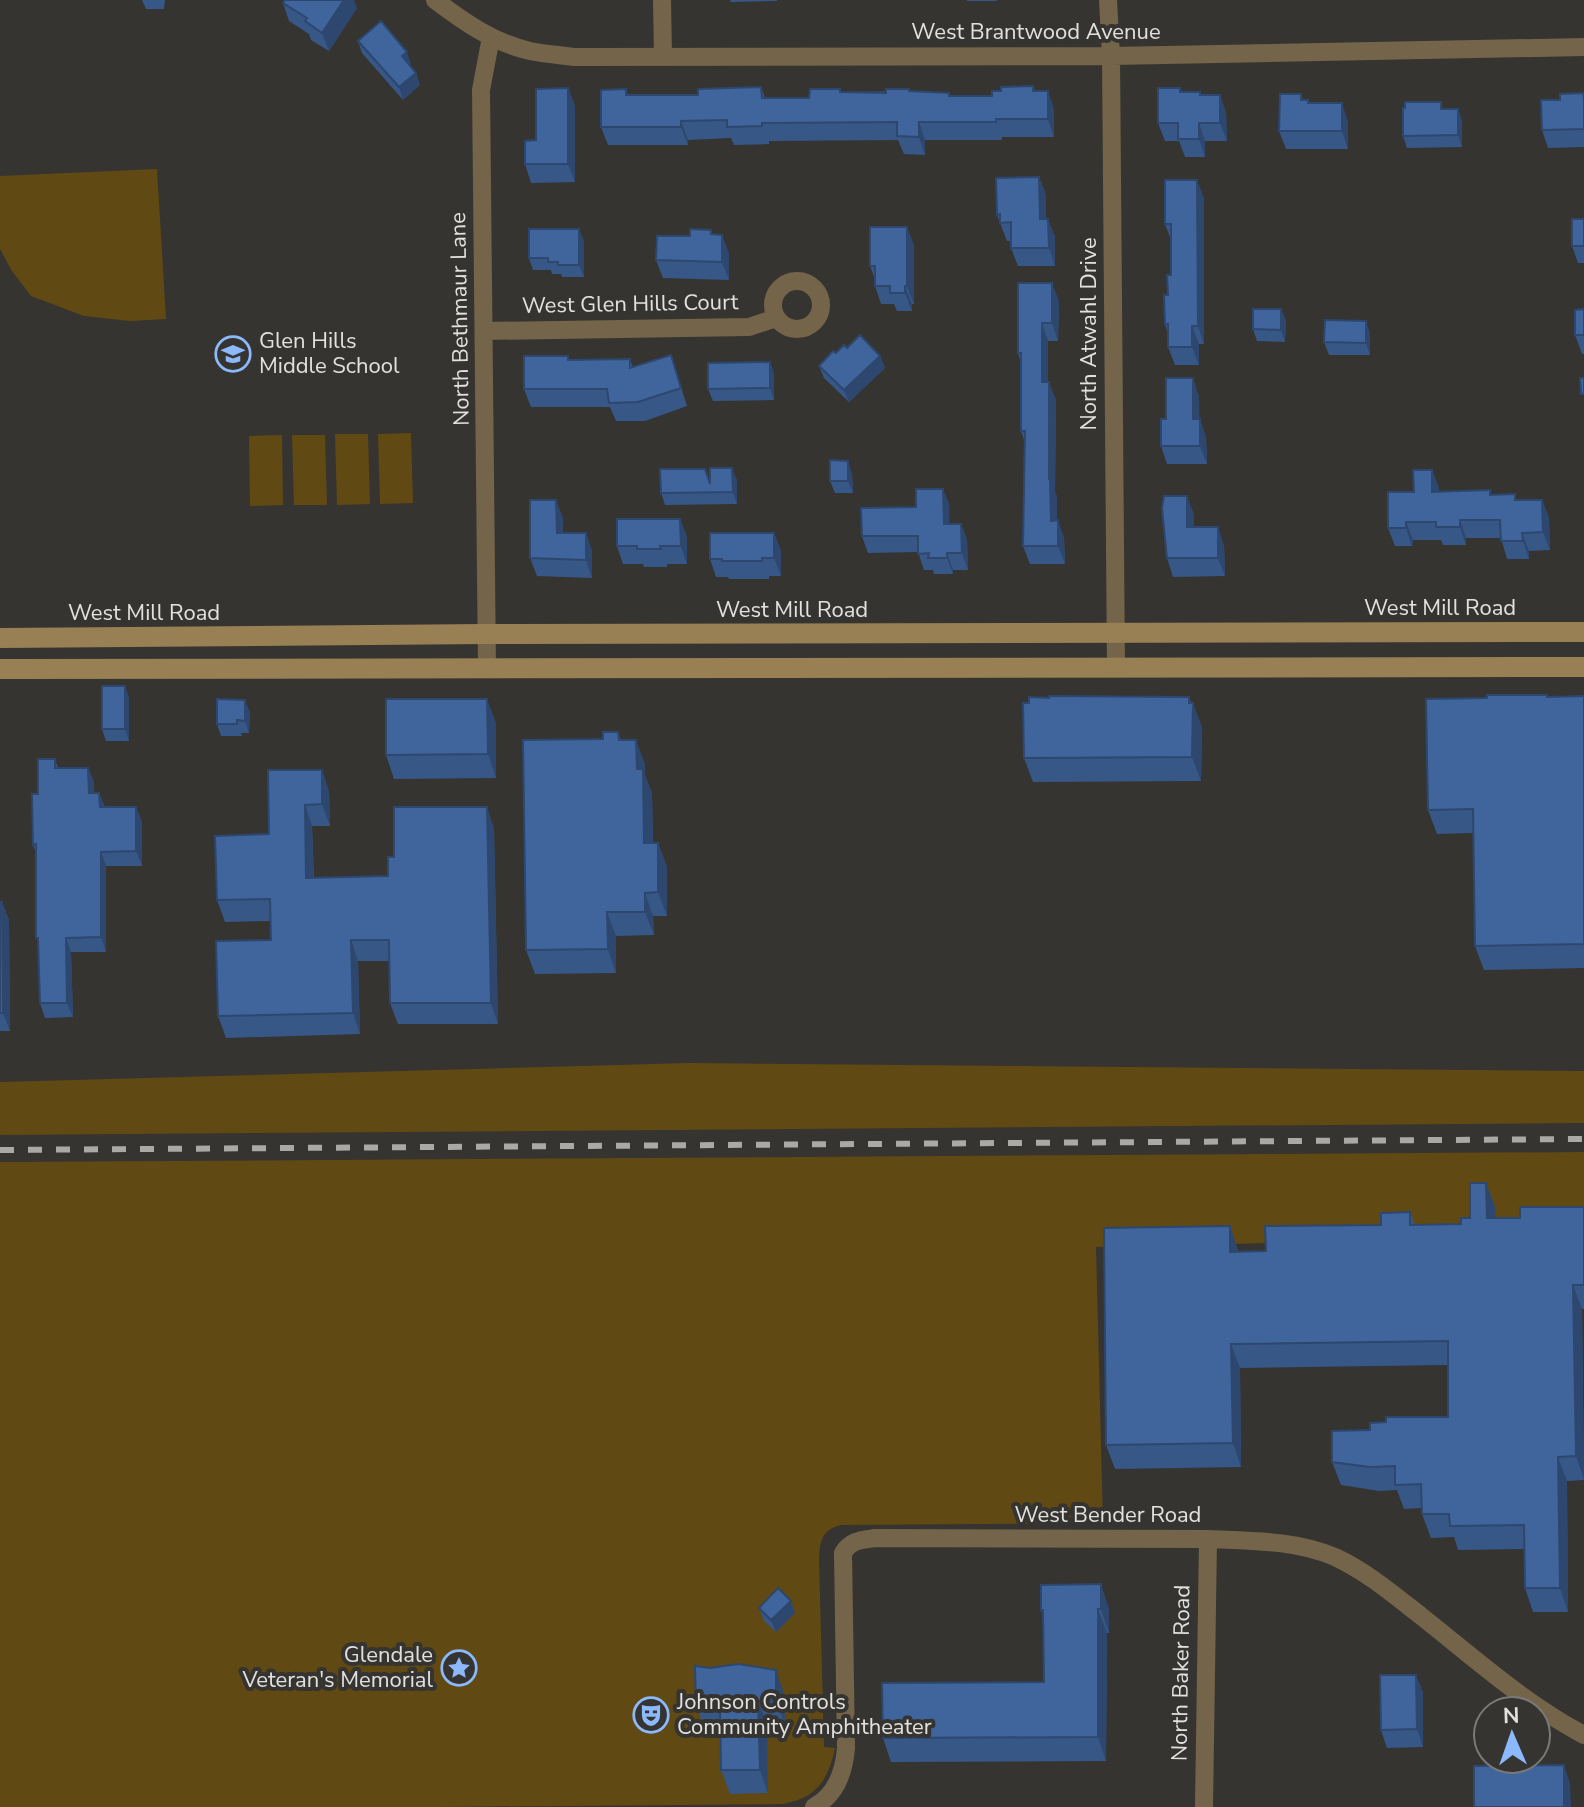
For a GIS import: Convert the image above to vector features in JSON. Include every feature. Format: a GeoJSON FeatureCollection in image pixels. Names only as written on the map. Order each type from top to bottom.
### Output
{"type":"FeatureCollection","features":[{"type":"Feature","properties":{"kind":"main road","name":"West Mill Road"},"geometry":{"type":"LineString","coordinates":[[0,638],[1584,632]]}},
{"type":"Feature","properties":{"kind":"main road"},"geometry":{"type":"LineString","coordinates":[[0,669],[1584,667]]}},
{"type":"Feature","properties":{"kind":"street"},"geometry":{"type":"LineString","coordinates":[[435,0],[491,37]]}},
{"type":"Feature","properties":{"kind":"street"},"geometry":{"type":"LineString","coordinates":[[662,0],[663,56]]}},
{"type":"Feature","properties":{"kind":"street","name":"North Atwahl Drive"},"geometry":{"type":"LineString","coordinates":[[1108,0],[1116,668]]}},
{"type":"Feature","properties":{"kind":"street","name":"West Brantwood Avenue"},"geometry":{"type":"LineString","coordinates":[[491,37],[528,50],[574,57],[1111,56],[1584,47]]}},
{"type":"Feature","properties":{"kind":"street","name":"North Bethmaur Lane"},"geometry":{"type":"LineString","coordinates":[[487,669],[481,90],[491,37]]}},
{"type":"Feature","properties":{"kind":"street","name":"West Glen Hills Court"},"geometry":{"type":"LineString","coordinates":[[484,331],[749,327],[776,318]]}},
{"type":"Feature","properties":{"kind":"street","name":"West Bender Road"},"geometry":{"type":"LineString","coordinates":[[814,1807],[831,1793],[844,1767],[843,1553],[847,1546],[856,1541],[875,1538],[1208,1539],[1298,1546],[1332,1556],[1367,1574],[1517,1691],[1559,1722],[1584,1735]]}},
{"type":"Feature","properties":{"kind":"street","name":"North Baker Road"},"geometry":{"type":"LineString","coordinates":[[1204,1807],[1208,1539]]}},
{"type":"Feature","properties":{"kind":"shaded area"},"geometry":{"type":"Polygon","coordinates":[[[157,169],[166,319],[130,321],[84,316],[31,296],[0,249],[0,176],[157,169]]]}},
{"type":"Feature","properties":{"kind":"shaded area"},"geometry":{"type":"Polygon","coordinates":[[[411,433],[413,503],[380,504],[378,434],[411,433]]]}},
{"type":"Feature","properties":{"kind":"shaded area"},"geometry":{"type":"Polygon","coordinates":[[[335,434],[368,434],[370,504],[337,505],[335,434]]]}},
{"type":"Feature","properties":{"kind":"shaded area"},"geometry":{"type":"Polygon","coordinates":[[[282,435],[283,505],[250,506],[249,436],[282,435]]]}},
{"type":"Feature","properties":{"kind":"shaded area"},"geometry":{"type":"Polygon","coordinates":[[[292,435],[325,435],[327,505],[294,505],[292,435]]]}},
{"type":"Feature","properties":{"kind":"shaded area"},"geometry":{"type":"Polygon","coordinates":[[[690,1063],[1584,1071],[1584,1123],[0,1135],[0,1082],[690,1063]]]}},
{"type":"Feature","properties":{"kind":"shaded area"},"geometry":{"type":"Polygon","coordinates":[[[1584,1152],[1584,1236],[1096,1247],[1103,1523],[841,1525],[826,1533],[821,1541],[819,1559],[824,1747],[835,1748],[829,1769],[819,1786],[795,1801],[783,1804],[436,1807],[0,1807],[0,1162],[1584,1152]]]}},
{"type":"Feature","properties":{"kind":"building"},"geometry":{"type":"Polygon","coordinates":[[[285,0],[344,0],[322,33],[305,21],[307,18],[283,3],[285,0]]]}},
{"type":"Feature","properties":{"kind":"building"},"geometry":{"type":"Polygon","coordinates":[[[381,21],[407,52],[402,56],[416,73],[399,87],[358,41],[381,21]]]}},
{"type":"Feature","properties":{"kind":"building"},"geometry":{"type":"Polygon","coordinates":[[[1033,86],[1033,91],[1048,91],[1048,119],[919,122],[919,137],[897,136],[897,122],[762,123],[762,126],[727,127],[727,120],[681,121],[681,127],[601,127],[601,90],[626,89],[626,95],[698,95],[698,89],[761,87],[762,98],[809,98],[810,89],[886,93],[886,89],[909,89],[949,93],[949,96],[992,96],[992,91],[1001,91],[1001,87],[1033,86]]]}},
{"type":"Feature","properties":{"kind":"building"},"geometry":{"type":"Polygon","coordinates":[[[568,88],[568,164],[525,164],[525,141],[536,140],[536,89],[568,88]]]}},
{"type":"Feature","properties":{"kind":"building"},"geometry":{"type":"Polygon","coordinates":[[[1158,88],[1180,88],[1180,92],[1220,95],[1220,123],[1199,123],[1199,139],[1178,139],[1178,123],[1158,123],[1158,88]]]}},
{"type":"Feature","properties":{"kind":"building"},"geometry":{"type":"Polygon","coordinates":[[[1583,93],[1584,129],[1542,130],[1541,100],[1560,100],[1560,94],[1583,93]]]}},
{"type":"Feature","properties":{"kind":"building"},"geometry":{"type":"Polygon","coordinates":[[[1280,94],[1301,94],[1301,100],[1308,100],[1308,103],[1342,103],[1342,131],[1279,131],[1280,94]]]}},
{"type":"Feature","properties":{"kind":"building"},"geometry":{"type":"Polygon","coordinates":[[[1405,102],[1441,102],[1441,109],[1458,109],[1458,135],[1403,136],[1405,102]]]}},
{"type":"Feature","properties":{"kind":"building"},"geometry":{"type":"Polygon","coordinates":[[[1039,177],[1040,219],[1048,219],[1049,248],[1011,248],[1011,222],[1000,223],[1000,214],[997,215],[996,178],[1039,177]]]}},
{"type":"Feature","properties":{"kind":"building"},"geometry":{"type":"Polygon","coordinates":[[[1165,180],[1197,180],[1198,326],[1192,326],[1192,347],[1168,347],[1164,295],[1168,295],[1167,275],[1171,275],[1171,224],[1165,224],[1165,180]]]}},
{"type":"Feature","properties":{"kind":"building"},"geometry":{"type":"Polygon","coordinates":[[[1572,219],[1584,219],[1584,246],[1572,246],[1572,219]]]}},
{"type":"Feature","properties":{"kind":"building"},"geometry":{"type":"Polygon","coordinates":[[[870,227],[907,227],[905,293],[890,293],[890,286],[875,286],[875,266],[870,266],[870,227]]]}},
{"type":"Feature","properties":{"kind":"building"},"geometry":{"type":"Polygon","coordinates":[[[529,229],[579,229],[579,265],[558,265],[558,262],[548,262],[548,258],[529,258],[529,229]]]}},
{"type":"Feature","properties":{"kind":"building"},"geometry":{"type":"Polygon","coordinates":[[[690,229],[711,230],[711,234],[722,235],[722,262],[656,260],[657,236],[690,236],[690,229]]]}},
{"type":"Feature","properties":{"kind":"building"},"geometry":{"type":"Polygon","coordinates":[[[1018,283],[1052,283],[1052,323],[1042,323],[1042,382],[1049,382],[1051,521],[1058,520],[1058,546],[1023,546],[1025,431],[1021,431],[1018,283]]]}},
{"type":"Feature","properties":{"kind":"building"},"geometry":{"type":"Polygon","coordinates":[[[1253,309],[1281,309],[1281,330],[1253,329],[1253,309]]]}},
{"type":"Feature","properties":{"kind":"building"},"geometry":{"type":"Polygon","coordinates":[[[1584,309],[1584,335],[1575,335],[1575,310],[1584,309]]]}},
{"type":"Feature","properties":{"kind":"building"},"geometry":{"type":"Polygon","coordinates":[[[1325,320],[1366,321],[1366,343],[1324,342],[1325,320]]]}},
{"type":"Feature","properties":{"kind":"building"},"geometry":{"type":"Polygon","coordinates":[[[860,335],[880,356],[844,390],[819,366],[833,351],[836,353],[844,345],[847,348],[860,335]]]}},
{"type":"Feature","properties":{"kind":"building"},"geometry":{"type":"Polygon","coordinates":[[[671,355],[681,388],[638,402],[609,403],[607,389],[524,389],[524,356],[568,356],[568,360],[630,359],[630,368],[671,355]]]}},
{"type":"Feature","properties":{"kind":"building"},"geometry":{"type":"Polygon","coordinates":[[[770,362],[770,388],[708,389],[708,363],[770,362]]]}},
{"type":"Feature","properties":{"kind":"building"},"geometry":{"type":"Polygon","coordinates":[[[1166,378],[1193,378],[1193,419],[1200,419],[1200,446],[1161,446],[1161,419],[1166,419],[1166,378]]]}},
{"type":"Feature","properties":{"kind":"building"},"geometry":{"type":"Polygon","coordinates":[[[1580,378],[1584,378],[1584,394],[1581,394],[1580,378]]]}},
{"type":"Feature","properties":{"kind":"building"},"geometry":{"type":"Polygon","coordinates":[[[830,460],[848,461],[848,481],[830,481],[830,460]]]}},
{"type":"Feature","properties":{"kind":"building"},"geometry":{"type":"Polygon","coordinates":[[[710,468],[732,468],[733,492],[661,493],[660,469],[705,469],[710,484],[710,468]]]}},
{"type":"Feature","properties":{"kind":"building"},"geometry":{"type":"Polygon","coordinates":[[[1413,470],[1432,470],[1432,492],[1490,490],[1490,495],[1515,494],[1515,500],[1542,500],[1543,532],[1522,533],[1523,541],[1501,541],[1500,520],[1460,520],[1460,527],[1436,527],[1436,522],[1406,522],[1406,528],[1388,528],[1388,492],[1414,492],[1413,470]]]}},
{"type":"Feature","properties":{"kind":"building"},"geometry":{"type":"Polygon","coordinates":[[[916,489],[943,489],[944,524],[961,524],[962,553],[947,553],[947,558],[928,558],[929,553],[918,554],[918,536],[862,536],[861,508],[916,507],[916,489]]]}},
{"type":"Feature","properties":{"kind":"building"},"geometry":{"type":"Polygon","coordinates":[[[1164,496],[1187,496],[1187,527],[1218,527],[1218,558],[1167,558],[1162,508],[1164,496]]]}},
{"type":"Feature","properties":{"kind":"building"},"geometry":{"type":"Polygon","coordinates":[[[530,500],[556,500],[557,533],[586,533],[586,560],[530,558],[530,500]]]}},
{"type":"Feature","properties":{"kind":"building"},"geometry":{"type":"Polygon","coordinates":[[[617,519],[680,519],[681,546],[637,549],[637,546],[617,546],[617,519]]]}},
{"type":"Feature","properties":{"kind":"building"},"geometry":{"type":"Polygon","coordinates":[[[710,533],[774,533],[774,558],[762,558],[762,561],[710,559],[710,533]]]}},
{"type":"Feature","properties":{"kind":"building"},"geometry":{"type":"Polygon","coordinates":[[[102,686],[125,686],[125,729],[102,729],[102,686]]]}},
{"type":"Feature","properties":{"kind":"building"},"geometry":{"type":"Polygon","coordinates":[[[1487,695],[1584,696],[1584,944],[1475,946],[1473,809],[1428,810],[1426,699],[1487,698],[1487,695]]]}},
{"type":"Feature","properties":{"kind":"building"},"geometry":{"type":"Polygon","coordinates":[[[1029,697],[1189,697],[1189,703],[1193,703],[1192,757],[1024,758],[1023,703],[1029,703],[1029,697]]]}},
{"type":"Feature","properties":{"kind":"building"},"geometry":{"type":"Polygon","coordinates":[[[217,699],[245,700],[245,721],[217,724],[217,699]]]}},
{"type":"Feature","properties":{"kind":"building"},"geometry":{"type":"Polygon","coordinates":[[[386,699],[487,699],[488,754],[386,755],[386,699]]]}},
{"type":"Feature","properties":{"kind":"building"},"geometry":{"type":"Polygon","coordinates":[[[603,732],[618,732],[619,740],[636,740],[637,769],[643,769],[644,843],[658,843],[658,892],[645,893],[645,912],[607,912],[608,949],[526,950],[523,740],[603,739],[603,732]]]}},
{"type":"Feature","properties":{"kind":"building"},"geometry":{"type":"Polygon","coordinates":[[[38,759],[55,759],[55,768],[88,768],[89,793],[99,793],[100,807],[136,807],[136,851],[101,852],[101,937],[66,938],[67,1003],[40,1003],[32,794],[38,794],[38,759]]]}},
{"type":"Feature","properties":{"kind":"building"},"geometry":{"type":"Polygon","coordinates":[[[268,770],[322,770],[322,804],[305,805],[306,878],[388,876],[388,857],[394,857],[394,807],[487,807],[491,1003],[390,1003],[389,940],[351,940],[353,1013],[218,1016],[216,941],[271,940],[270,899],[217,900],[215,836],[269,834],[268,770]]]}},
{"type":"Feature","properties":{"kind":"building"},"geometry":{"type":"Polygon","coordinates":[[[2,902],[3,1013],[0,1013],[2,902]]]}},
{"type":"Feature","properties":{"kind":"building"},"geometry":{"type":"Polygon","coordinates":[[[1470,1183],[1486,1183],[1487,1218],[1520,1218],[1520,1207],[1584,1207],[1584,1285],[1573,1285],[1576,1456],[1558,1457],[1560,1588],[1525,1588],[1524,1525],[1450,1526],[1449,1514],[1422,1514],[1421,1484],[1395,1485],[1395,1466],[1370,1467],[1332,1462],[1332,1431],[1370,1430],[1370,1423],[1386,1422],[1386,1417],[1448,1417],[1448,1341],[1231,1344],[1233,1443],[1106,1445],[1104,1228],[1230,1226],[1230,1252],[1266,1251],[1265,1226],[1381,1225],[1381,1213],[1410,1212],[1410,1225],[1461,1224],[1461,1218],[1470,1218],[1470,1183]]]}},
{"type":"Feature","properties":{"kind":"building"},"geometry":{"type":"Polygon","coordinates":[[[1101,1584],[1101,1609],[1098,1609],[1098,1737],[883,1738],[882,1683],[1044,1682],[1041,1585],[1101,1584]]]}},
{"type":"Feature","properties":{"kind":"building"},"geometry":{"type":"Polygon","coordinates":[[[778,1588],[791,1601],[771,1620],[759,1608],[778,1588]]]}},
{"type":"Feature","properties":{"kind":"building"},"geometry":{"type":"Polygon","coordinates":[[[738,1664],[776,1670],[776,1700],[758,1701],[760,1770],[721,1770],[720,1701],[696,1705],[695,1666],[710,1668],[738,1664]]]}},
{"type":"Feature","properties":{"kind":"building"},"geometry":{"type":"Polygon","coordinates":[[[1380,1675],[1416,1675],[1417,1729],[1381,1730],[1380,1675]]]}},
{"type":"Feature","properties":{"kind":"building"},"geometry":{"type":"Polygon","coordinates":[[[1552,1765],[1564,1765],[1564,1807],[1474,1807],[1474,1775],[1552,1775],[1552,1765]]]}},
{"type":"Feature","properties":{"kind":"railway"},"geometry":{"type":"LineString","coordinates":[[0,1150],[1584,1139]]}},
{"type":"Feature","properties":{"kind":"place","name":"Glen Hills Middle School"},"geometry":{"type":"Point","coordinates":[233,354]}},
{"type":"Feature","properties":{"kind":"place","name":"Glendale Veteran's Memorial"},"geometry":{"type":"Point","coordinates":[459,1668]}},
{"type":"Feature","properties":{"kind":"place","name":"Johnson Controls Community Amphitheater"},"geometry":{"type":"Point","coordinates":[651,1715]}}]}
